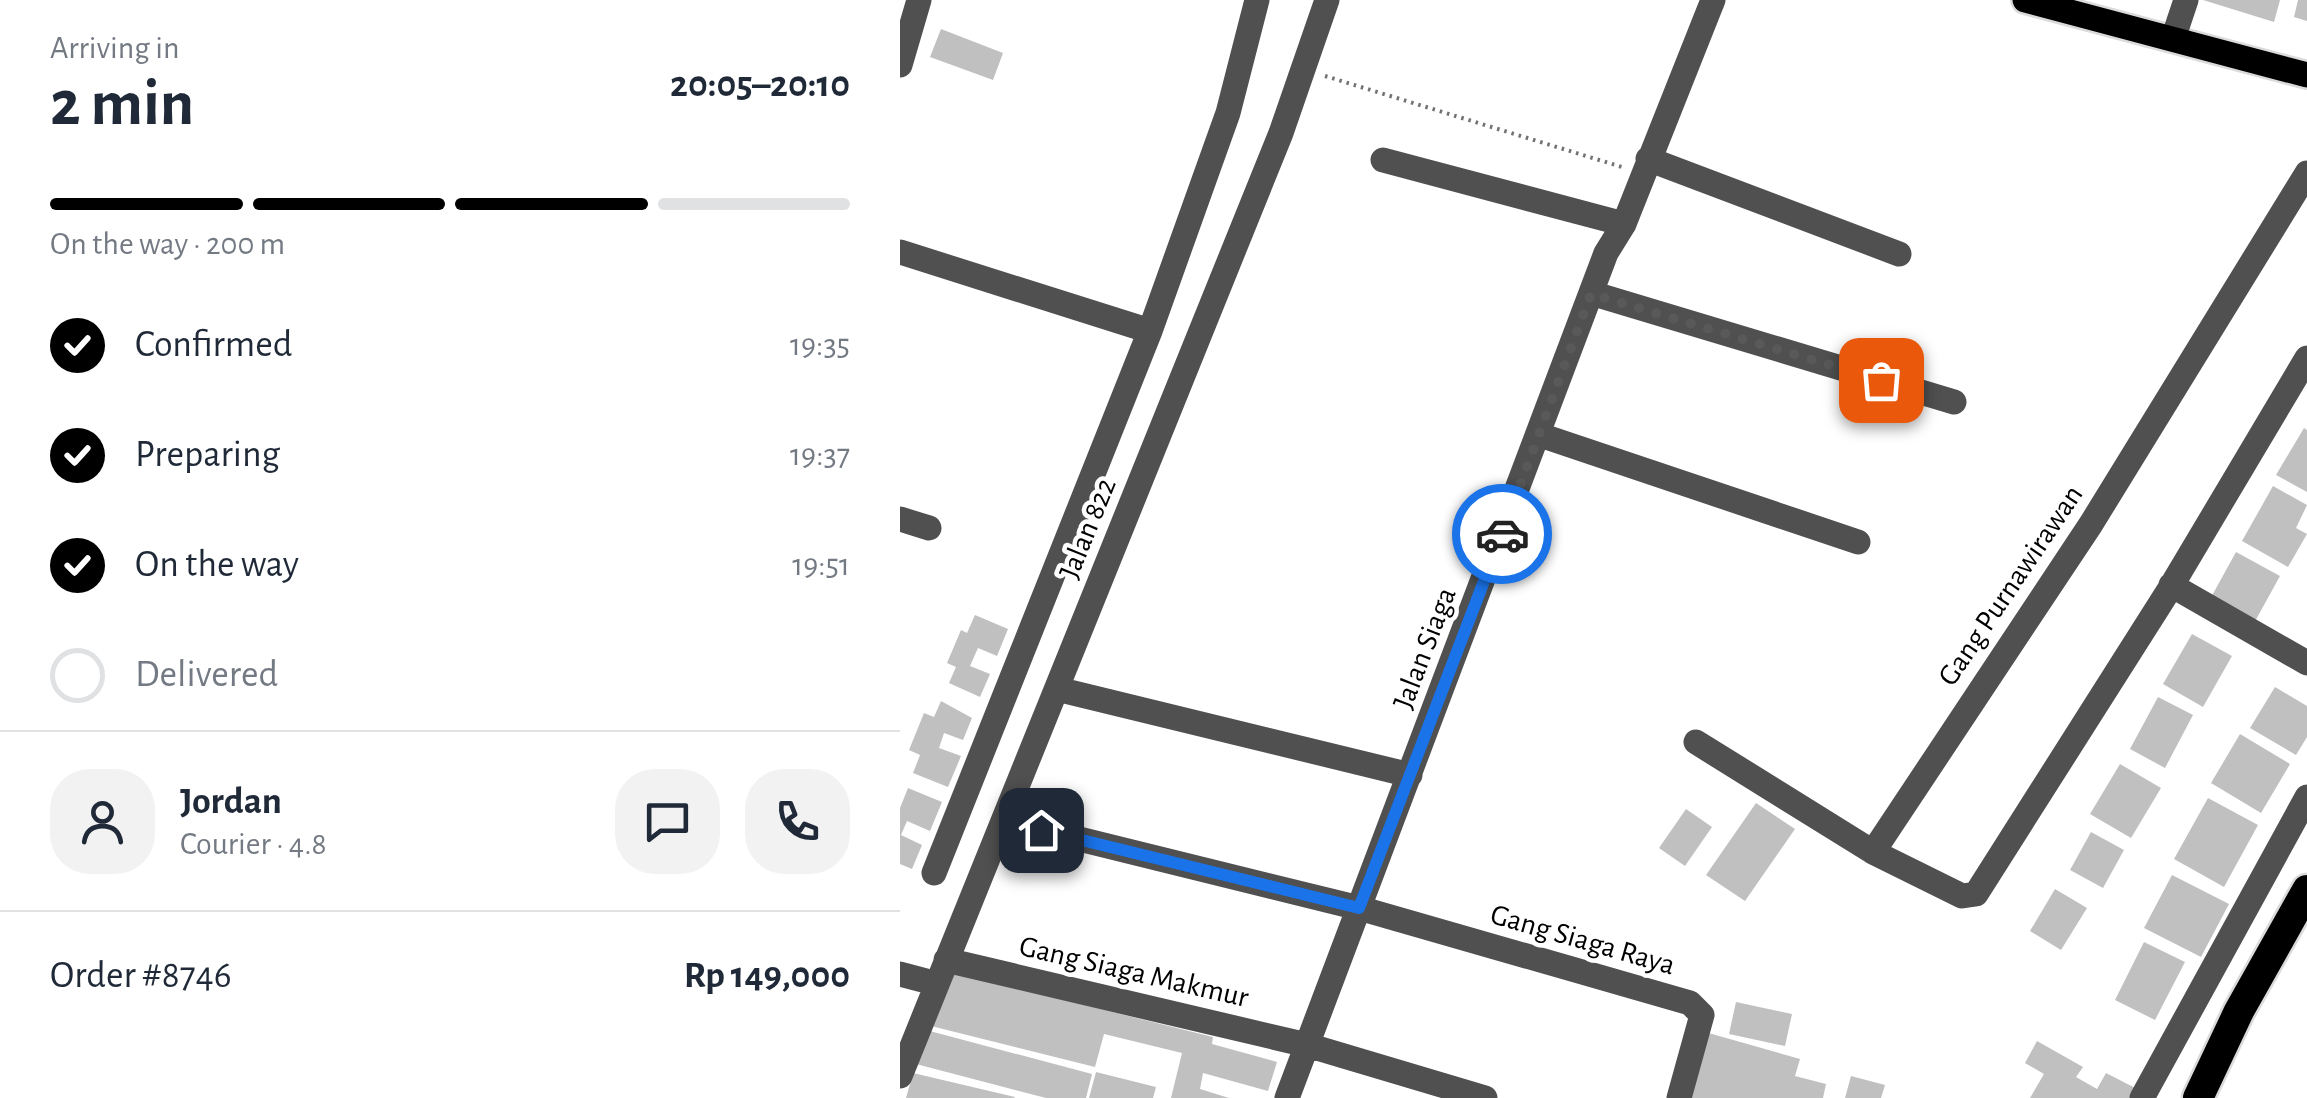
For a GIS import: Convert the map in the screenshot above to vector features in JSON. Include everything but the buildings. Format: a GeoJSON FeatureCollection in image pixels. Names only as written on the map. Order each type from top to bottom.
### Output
{"type":"FeatureCollection","features":[{"type":"Feature","properties":{"kind":"highway"},"geometry":{"type":"LineString","coordinates":[[2198,1098],[2239,1011],[2307,890]]}},
{"type":"Feature","properties":{"kind":"main road"},"geometry":{"type":"LineString","coordinates":[[2025,0],[2307,75]]}},
{"type":"Feature","properties":{"kind":"street"},"geometry":{"type":"LineString","coordinates":[[934,872],[1150,331],[1228,113],[1257,0]]}},
{"type":"Feature","properties":{"kind":"street","name":"Jalan 822"},"geometry":{"type":"LineString","coordinates":[[900,1076],[940,971],[1006,822],[1281,132],[1326,0]]}},
{"type":"Feature","properties":{"kind":"street","name":"Jalan Siaga"},"geometry":{"type":"LineString","coordinates":[[1288,1098],[1591,294],[1624,224],[1713,0]]}},
{"type":"Feature","properties":{"kind":"street"},"geometry":{"type":"LineString","coordinates":[[2172,39],[2186,0]]}},
{"type":"Feature","properties":{"kind":"street"},"geometry":{"type":"LineString","coordinates":[[900,66],[912,4]]}},
{"type":"Feature","properties":{"kind":"street"},"geometry":{"type":"LineString","coordinates":[[1383,160],[1624,224]]}},
{"type":"Feature","properties":{"kind":"street"},"geometry":{"type":"LineString","coordinates":[[1644,166],[1899,254]]}},
{"type":"Feature","properties":{"kind":"street","name":"Gang Purnawirawan"},"geometry":{"type":"LineString","coordinates":[[1873,852],[2091,524],[2307,173]]}},
{"type":"Feature","properties":{"kind":"street"},"geometry":{"type":"LineString","coordinates":[[900,252],[1150,331]]}},
{"type":"Feature","properties":{"kind":"street"},"geometry":{"type":"LineString","coordinates":[[1591,294],[1954,402]]}},
{"type":"Feature","properties":{"kind":"street"},"geometry":{"type":"LineString","coordinates":[[1696,742],[1873,852],[1962,896],[1976,894],[2171,585],[2307,358]]}},
{"type":"Feature","properties":{"kind":"street"},"geometry":{"type":"LineString","coordinates":[[1540,435],[1858,542]]}},
{"type":"Feature","properties":{"kind":"street"},"geometry":{"type":"LineString","coordinates":[[900,519],[929,528]]}},
{"type":"Feature","properties":{"kind":"street"},"geometry":{"type":"LineString","coordinates":[[2171,585],[2307,662]]}},
{"type":"Feature","properties":{"kind":"street"},"geometry":{"type":"LineString","coordinates":[[1057,690],[1410,774]]}},
{"type":"Feature","properties":{"kind":"street"},"geometry":{"type":"LineString","coordinates":[[2142,1098],[2307,798]]}},
{"type":"Feature","properties":{"kind":"street"},"geometry":{"type":"LineString","coordinates":[[1006,822],[1359,908]]}},
{"type":"Feature","properties":{"kind":"street","name":"Gang Siaga Raya"},"geometry":{"type":"LineString","coordinates":[[1359,908],[1700,1008],[1679,1098]]}},
{"type":"Feature","properties":{"kind":"street","name":"Gang Siaga Makmur"},"geometry":{"type":"LineString","coordinates":[[900,974],[940,971],[1307,1045],[1484,1098]]}},
{"type":"Feature","properties":{"kind":"path"},"geometry":{"type":"LineString","coordinates":[[1301,68],[1644,166]]}},
{"type":"Feature","properties":{"kind":"way so far"},"geometry":{"type":"LineString","coordinates":[[1502,534],[1591,294],[1881,380]]}},
{"type":"Feature","properties":{"kind":"route"},"geometry":{"type":"LineString","coordinates":[[1041,830],[1359,908],[1502,534]]}}]}
